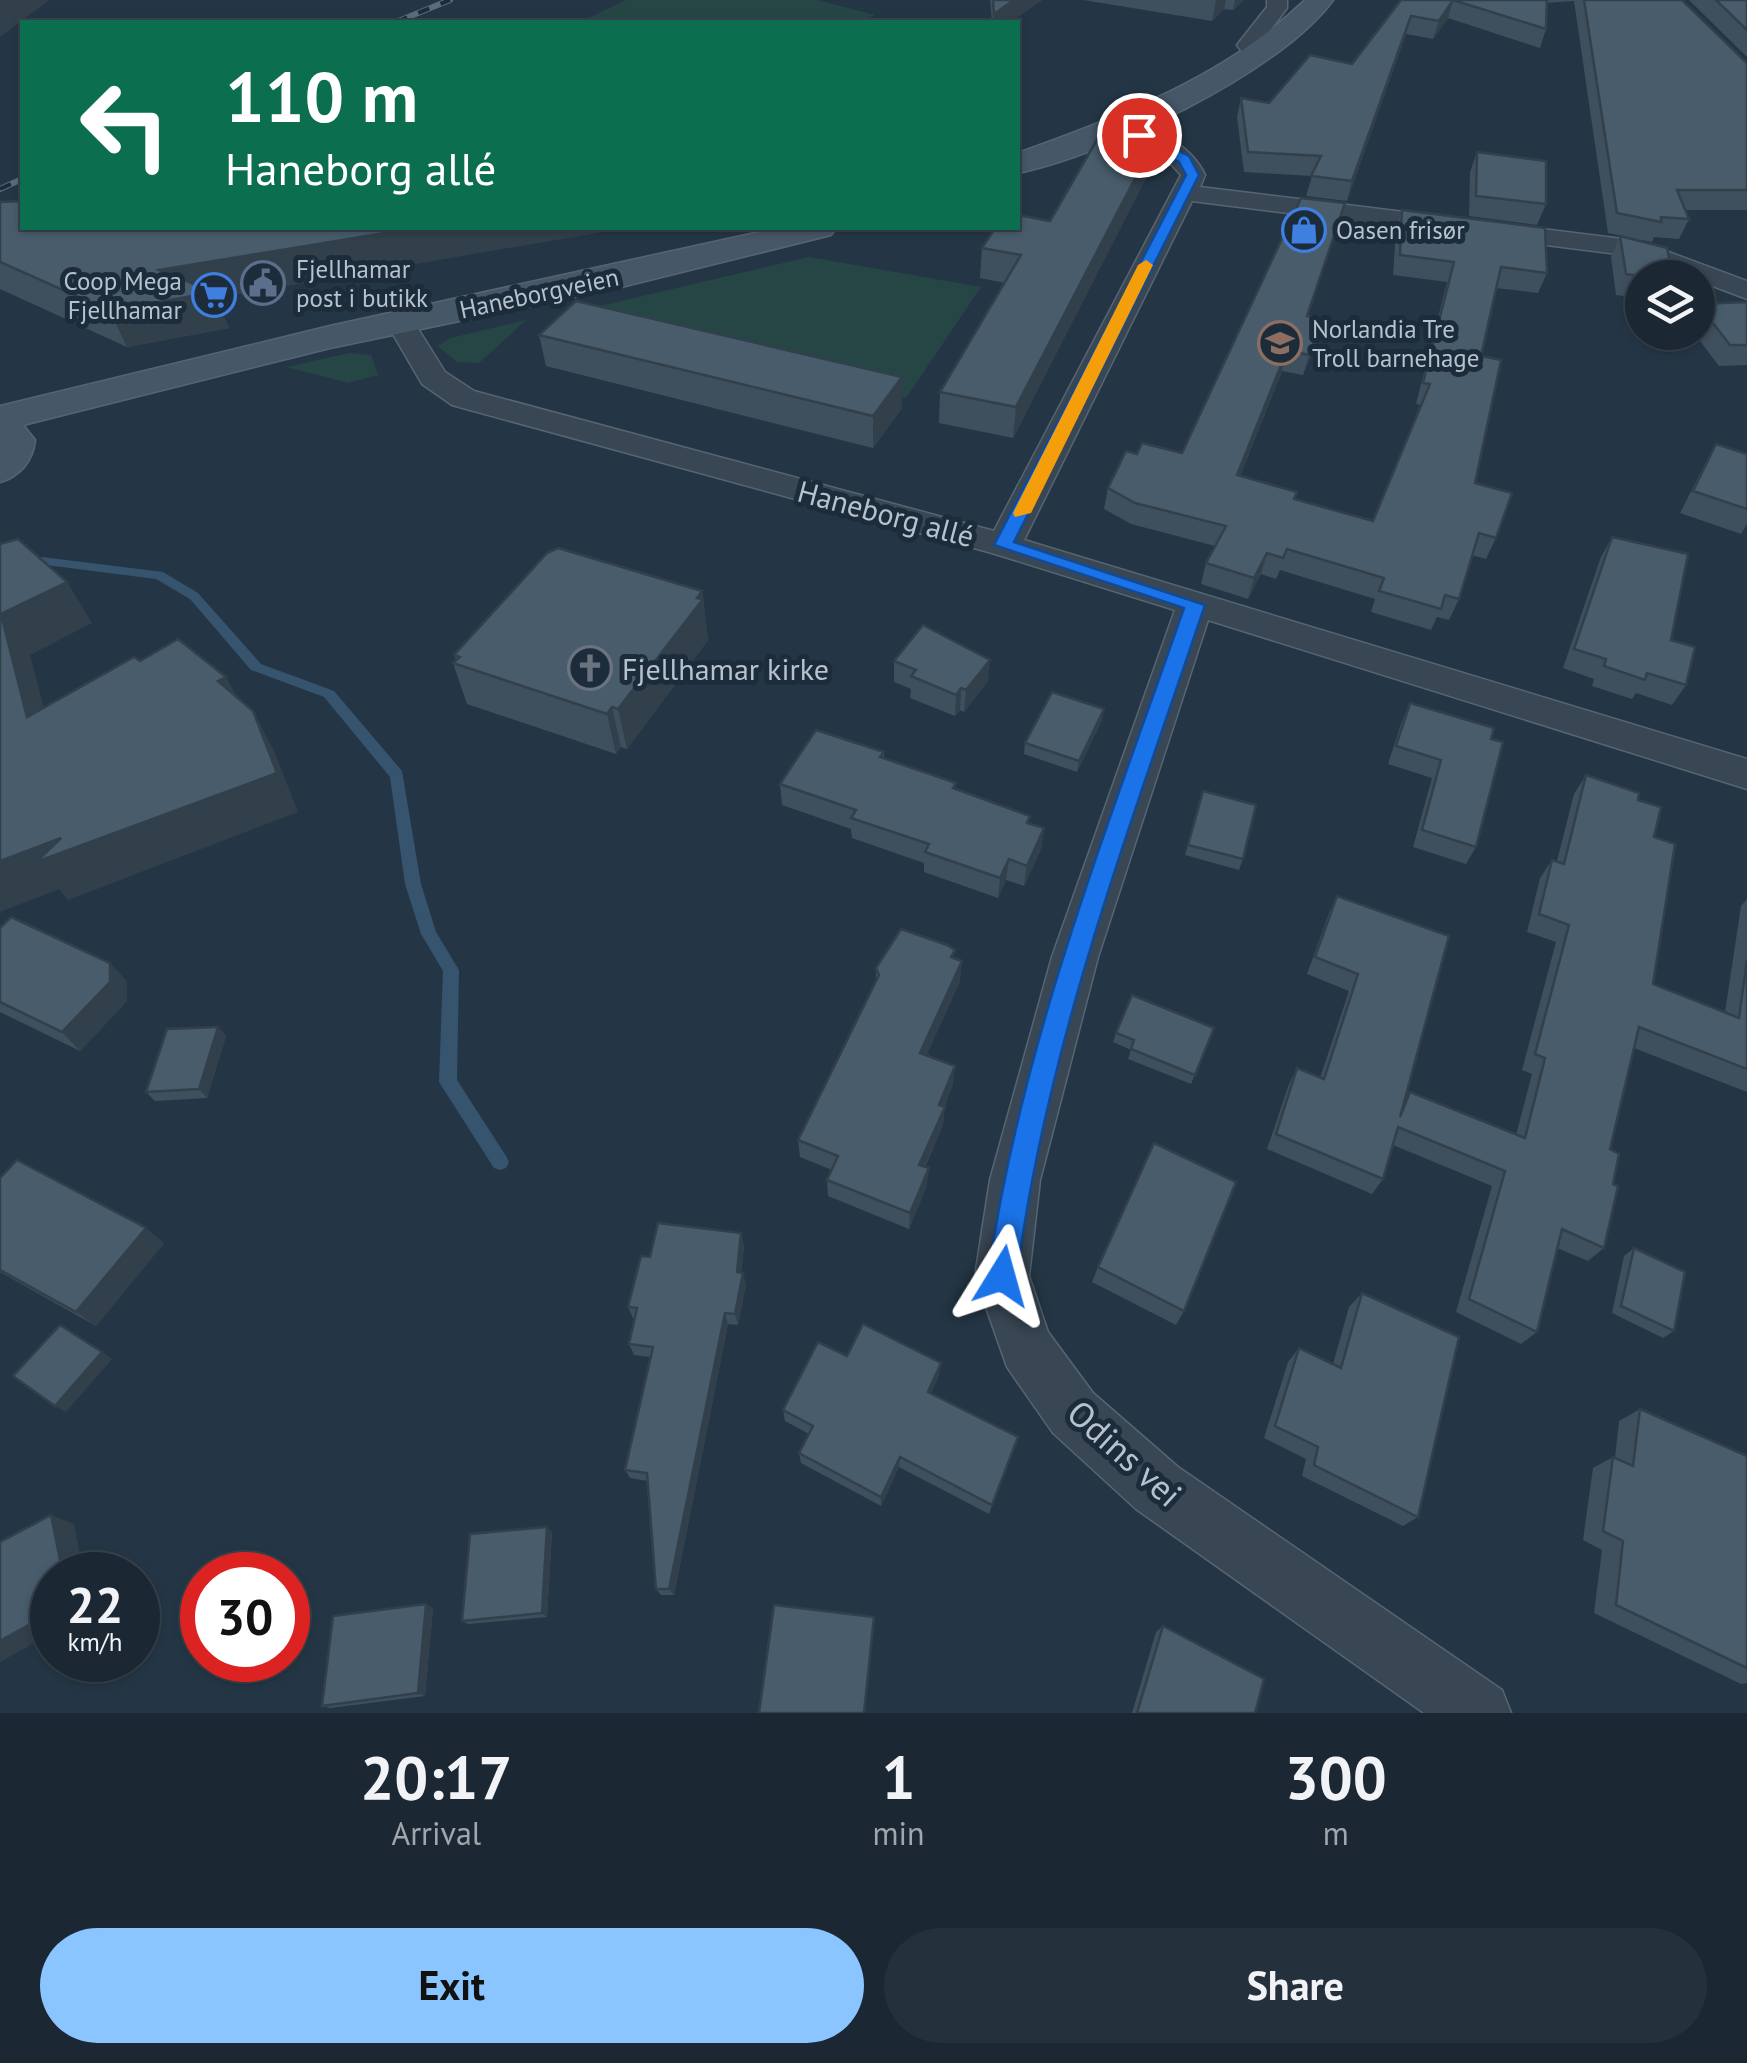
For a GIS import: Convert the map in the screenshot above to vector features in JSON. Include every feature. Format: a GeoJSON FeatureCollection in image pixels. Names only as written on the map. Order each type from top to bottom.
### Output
{"type":"FeatureCollection","features":[{"type":"Feature","properties":{"kind":"street"},"geometry":{"type":"LineString","coordinates":[[1257,56],[1248,45],[1277,8],[1278,0]]}},
{"type":"Feature","properties":{"kind":"street"},"geometry":{"type":"LineString","coordinates":[[1020,163],[1114,124],[1257,56],[1288,34],[1320,0]]}},
{"type":"Feature","properties":{"kind":"street"},"geometry":{"type":"LineString","coordinates":[[1004,545],[1193,175],[1184,159],[1114,124]]}},
{"type":"Feature","properties":{"kind":"street"},"geometry":{"type":"LineString","coordinates":[[1186,193],[1639,248],[1747,291]]}},
{"type":"Feature","properties":{"kind":"street","name":"Haneborgveien"},"geometry":{"type":"LineString","coordinates":[[3,441],[70,418],[142,386],[400,322],[598,282],[811,230]]}},
{"type":"Feature","properties":{"kind":"street","name":"Haneborg allé"},"geometry":{"type":"LineString","coordinates":[[400,322],[432,378],[463,398],[1004,545],[1747,774]]}},
{"type":"Feature","properties":{"kind":"street","name":"Odins vei"},"geometry":{"type":"LineString","coordinates":[[1195,605],[1075,958],[1015,1180],[1002,1276],[1026,1348],[1074,1413],[1157,1488],[1480,1713]]}},
{"type":"Feature","properties":{"kind":"green space"},"geometry":{"type":"Polygon","coordinates":[[[626,0],[817,0],[875,15],[866,20],[584,20],[626,0]]]}},
{"type":"Feature","properties":{"kind":"green space"},"geometry":{"type":"Polygon","coordinates":[[[809,257],[981,287],[906,398],[566,314],[809,257]]]}},
{"type":"Feature","properties":{"kind":"green space"},"geometry":{"type":"Polygon","coordinates":[[[526,320],[479,363],[457,362],[438,346],[451,338],[526,320]]]}},
{"type":"Feature","properties":{"kind":"green space"},"geometry":{"type":"Polygon","coordinates":[[[349,353],[371,355],[378,375],[348,383],[287,367],[349,353]]]}},
{"type":"Feature","properties":{"kind":"building"},"geometry":{"type":"Polygon","coordinates":[[[993,0],[1014,0],[994,14],[993,0]]]}},
{"type":"Feature","properties":{"kind":"building"},"geometry":{"type":"Polygon","coordinates":[[[1401,0],[1453,0],[1439,21],[1411,16],[1352,181],[1311,176],[1321,156],[1248,152],[1241,98],[1269,103],[1310,55],[1352,64],[1401,0]]]}},
{"type":"Feature","properties":{"kind":"building"},"geometry":{"type":"Polygon","coordinates":[[[1453,0],[1547,0],[1546,29],[1453,0]]]}},
{"type":"Feature","properties":{"kind":"building"},"geometry":{"type":"Polygon","coordinates":[[[1584,0],[1682,0],[1747,63],[1747,190],[1677,190],[1689,219],[1661,217],[1661,222],[1617,213],[1584,0]]]}},
{"type":"Feature","properties":{"kind":"building"},"geometry":{"type":"Polygon","coordinates":[[[1716,0],[1747,0],[1747,30],[1716,0]]]}},
{"type":"Feature","properties":{"kind":"building"},"geometry":{"type":"Polygon","coordinates":[[[1102,131],[1155,140],[1016,407],[940,392],[1021,255],[982,248],[994,230],[1020,230],[1020,215],[1050,221],[1102,131]]]}},
{"type":"Feature","properties":{"kind":"building"},"geometry":{"type":"Polygon","coordinates":[[[1477,152],[1546,161],[1546,204],[1476,196],[1477,152]]]}},
{"type":"Feature","properties":{"kind":"building"},"geometry":{"type":"Polygon","coordinates":[[[1301,198],[1345,203],[1307,316],[1323,319],[1309,355],[1287,350],[1237,475],[1297,492],[1294,499],[1373,521],[1430,384],[1423,383],[1454,262],[1400,255],[1402,210],[1545,228],[1547,273],[1501,267],[1481,356],[1501,360],[1475,483],[1512,493],[1496,538],[1479,533],[1459,599],[1445,595],[1441,609],[1379,591],[1384,578],[1287,549],[1283,558],[1267,553],[1254,578],[1206,563],[1226,526],[1135,503],[1108,488],[1126,451],[1137,454],[1142,443],[1182,453],[1301,198]]]}},
{"type":"Feature","properties":{"kind":"building"},"geometry":{"type":"Polygon","coordinates":[[[20,201],[20,230],[403,230],[159,270],[214,292],[110,311],[0,262],[0,202],[20,201]]]}},
{"type":"Feature","properties":{"kind":"building"},"geometry":{"type":"Polygon","coordinates":[[[1620,236],[1667,248],[1669,260],[1625,260],[1625,268],[1620,236]]]}},
{"type":"Feature","properties":{"kind":"building"},"geometry":{"type":"Polygon","coordinates":[[[576,301],[902,377],[873,416],[539,335],[576,301]]]}},
{"type":"Feature","properties":{"kind":"building"},"geometry":{"type":"Polygon","coordinates":[[[1747,302],[1747,345],[1730,345],[1715,326],[1715,303],[1747,302]]]}},
{"type":"Feature","properties":{"kind":"building"},"geometry":{"type":"Polygon","coordinates":[[[1716,444],[1747,454],[1747,509],[1693,491],[1716,444]]]}},
{"type":"Feature","properties":{"kind":"building"},"geometry":{"type":"Polygon","coordinates":[[[1612,537],[1688,554],[1671,640],[1695,647],[1686,685],[1647,673],[1645,680],[1604,666],[1606,659],[1574,649],[1612,537]]]}},
{"type":"Feature","properties":{"kind":"building"},"geometry":{"type":"Polygon","coordinates":[[[18,539],[67,582],[1,614],[27,717],[134,657],[140,661],[178,639],[226,677],[218,681],[253,711],[277,773],[36,862],[61,838],[0,861],[0,544],[18,539]]]}},
{"type":"Feature","properties":{"kind":"building"},"geometry":{"type":"Polygon","coordinates":[[[558,548],[702,591],[697,598],[703,599],[618,709],[612,707],[607,714],[453,663],[460,657],[454,655],[547,553],[558,548]]]}},
{"type":"Feature","properties":{"kind":"building"},"geometry":{"type":"Polygon","coordinates":[[[923,625],[990,660],[966,690],[961,688],[956,695],[911,676],[916,670],[894,661],[923,625]]]}},
{"type":"Feature","properties":{"kind":"building"},"geometry":{"type":"Polygon","coordinates":[[[1052,692],[1104,709],[1079,761],[1025,743],[1052,692]]]}},
{"type":"Feature","properties":{"kind":"building"},"geometry":{"type":"Polygon","coordinates":[[[1410,703],[1494,728],[1491,739],[1503,742],[1476,847],[1422,830],[1441,760],[1396,746],[1410,703]]]}},
{"type":"Feature","properties":{"kind":"building"},"geometry":{"type":"Polygon","coordinates":[[[816,730],[884,752],[880,757],[956,783],[953,788],[1030,816],[1027,823],[1044,828],[1027,866],[1009,859],[1000,878],[925,852],[929,844],[851,818],[856,810],[780,784],[816,730]]]}},
{"type":"Feature","properties":{"kind":"building"},"geometry":{"type":"Polygon","coordinates":[[[1586,775],[1639,793],[1638,800],[1661,807],[1654,837],[1675,844],[1653,984],[1739,1018],[1747,960],[1747,1069],[1639,1027],[1610,1149],[1619,1154],[1613,1184],[1618,1186],[1604,1248],[1562,1229],[1537,1332],[1469,1299],[1505,1171],[1398,1127],[1383,1179],[1276,1134],[1297,1068],[1324,1079],[1358,974],[1315,957],[1337,896],[1449,936],[1400,1117],[1410,1092],[1525,1138],[1545,1058],[1535,1054],[1569,925],[1539,914],[1552,860],[1564,864],[1586,775]]]}},
{"type":"Feature","properties":{"kind":"building"},"geometry":{"type":"Polygon","coordinates":[[[1203,791],[1256,805],[1243,859],[1188,845],[1203,791]]]}},
{"type":"Feature","properties":{"kind":"building"},"geometry":{"type":"Polygon","coordinates":[[[11,917],[110,963],[110,982],[62,1032],[0,1002],[0,928],[11,917]]]}},
{"type":"Feature","properties":{"kind":"building"},"geometry":{"type":"Polygon","coordinates":[[[901,929],[947,945],[955,950],[951,957],[962,961],[920,1053],[955,1066],[939,1105],[945,1107],[919,1165],[929,1168],[910,1213],[827,1180],[838,1156],[798,1140],[879,975],[876,968],[901,929]]]}},
{"type":"Feature","properties":{"kind":"building"},"geometry":{"type":"Polygon","coordinates":[[[1132,995],[1214,1028],[1195,1075],[1131,1049],[1134,1040],[1116,1033],[1132,995]]]}},
{"type":"Feature","properties":{"kind":"building"},"geometry":{"type":"Polygon","coordinates":[[[218,1027],[199,1089],[146,1092],[167,1029],[218,1027]]]}},
{"type":"Feature","properties":{"kind":"building"},"geometry":{"type":"Polygon","coordinates":[[[1154,1143],[1236,1182],[1184,1311],[1098,1267],[1154,1143]]]}},
{"type":"Feature","properties":{"kind":"building"},"geometry":{"type":"Polygon","coordinates":[[[17,1160],[146,1228],[76,1312],[0,1270],[0,1178],[17,1160]]]}},
{"type":"Feature","properties":{"kind":"building"},"geometry":{"type":"Polygon","coordinates":[[[658,1223],[741,1233],[737,1272],[743,1273],[735,1314],[725,1313],[669,1589],[656,1589],[647,1473],[625,1470],[653,1347],[629,1344],[637,1308],[628,1307],[641,1256],[650,1257],[658,1223]]]}},
{"type":"Feature","properties":{"kind":"building"},"geometry":{"type":"Polygon","coordinates":[[[1634,1248],[1685,1272],[1674,1331],[1621,1306],[1634,1248]]]}},
{"type":"Feature","properties":{"kind":"building"},"geometry":{"type":"Polygon","coordinates":[[[1362,1293],[1459,1337],[1418,1517],[1314,1465],[1318,1447],[1275,1426],[1299,1348],[1341,1368],[1362,1293]]]}},
{"type":"Feature","properties":{"kind":"building"},"geometry":{"type":"Polygon","coordinates":[[[863,1324],[941,1363],[928,1392],[1018,1437],[992,1505],[900,1457],[881,1497],[799,1453],[813,1426],[783,1410],[818,1342],[847,1356],[863,1324]]]}},
{"type":"Feature","properties":{"kind":"building"},"geometry":{"type":"Polygon","coordinates":[[[60,1325],[102,1352],[55,1406],[13,1376],[60,1325]]]}},
{"type":"Feature","properties":{"kind":"building"},"geometry":{"type":"Polygon","coordinates":[[[1640,1409],[1747,1456],[1747,1668],[1616,1605],[1623,1541],[1603,1531],[1613,1457],[1633,1466],[1640,1409]]]}},
{"type":"Feature","properties":{"kind":"building"},"geometry":{"type":"Polygon","coordinates":[[[51,1515],[58,1552],[30,1552],[30,1624],[0,1641],[0,1542],[51,1515]]]}},
{"type":"Feature","properties":{"kind":"building"},"geometry":{"type":"Polygon","coordinates":[[[547,1527],[542,1613],[462,1621],[470,1534],[547,1527]]]}},
{"type":"Feature","properties":{"kind":"building"},"geometry":{"type":"Polygon","coordinates":[[[426,1604],[418,1693],[322,1706],[333,1616],[426,1604]]]}},
{"type":"Feature","properties":{"kind":"building"},"geometry":{"type":"Polygon","coordinates":[[[774,1605],[874,1617],[864,1713],[759,1713],[774,1605]]]}},
{"type":"Feature","properties":{"kind":"building"},"geometry":{"type":"Polygon","coordinates":[[[1163,1626],[1264,1679],[1255,1713],[1137,1713],[1163,1626]]]}},
{"type":"Feature","properties":{"kind":"waterway"},"geometry":{"type":"LineString","coordinates":[[42,561],[159,575],[194,596],[256,667],[329,694],[397,775],[413,884],[429,934],[451,970],[448,1082],[500,1162]]}},
{"type":"Feature","properties":{"kind":"railway"},"geometry":{"type":"LineString","coordinates":[[401,20],[450,0]]}},
{"type":"Feature","properties":{"kind":"railway"},"geometry":{"type":"LineString","coordinates":[[0,189],[20,180]]}},
{"type":"Feature","properties":{"kind":"slow traffic"},"geometry":{"type":"LineString","coordinates":[[1022,513],[1146,265]]}},
{"type":"Feature","properties":{"kind":"place","name":"Oasen frisør"},"geometry":{"type":"Point","coordinates":[1304,230]}},
{"type":"Feature","properties":{"kind":"place","name":"Fjellhamar post i butikk"},"geometry":{"type":"Point","coordinates":[263,283]}},
{"type":"Feature","properties":{"kind":"place","name":"Coop Mega Fjellhamar"},"geometry":{"type":"Point","coordinates":[214,295]}},
{"type":"Feature","properties":{"kind":"place","name":"Norlandia Tre Troll barnehage"},"geometry":{"type":"Point","coordinates":[1280,343]}},
{"type":"Feature","properties":{"kind":"place","name":"Fjellhamar kirke"},"geometry":{"type":"Point","coordinates":[590,668]}},
{"type":"Feature","properties":{"kind":"route"},"geometry":{"type":"LineString","coordinates":[[1002,1276],[1015,1180],[1075,958],[1195,605],[1004,545],[1036,489],[1157,240],[1193,175],[1184,159],[1139,135]]}}]}
